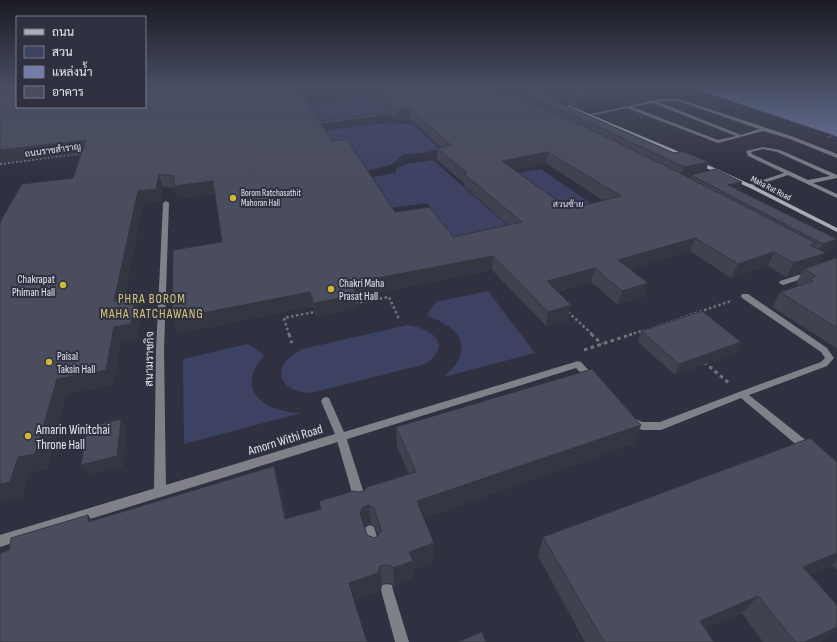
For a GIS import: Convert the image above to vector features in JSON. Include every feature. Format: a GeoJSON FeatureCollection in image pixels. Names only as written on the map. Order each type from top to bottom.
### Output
{"type":"FeatureCollection","features":[{"type":"Feature","properties":{"kind":"street","name":"Maha Rat Road"},"geometry":{"type":"LineString","coordinates":[[591,117],[720,172],[837,230]]}},
{"type":"Feature","properties":{"kind":"street"},"geometry":{"type":"LineString","coordinates":[[653,117],[710,140],[724,141],[763,129]]}},
{"type":"Feature","properties":{"kind":"street"},"geometry":{"type":"LineString","coordinates":[[693,117],[740,136]]}},
{"type":"Feature","properties":{"kind":"street"},"geometry":{"type":"LineString","coordinates":[[728,117],[792,138],[837,156]]}},
{"type":"Feature","properties":{"kind":"street"},"geometry":{"type":"LineString","coordinates":[[836,177],[778,151],[763,148],[748,151],[750,155],[837,196]]}},
{"type":"Feature","properties":{"kind":"street"},"geometry":{"type":"LineString","coordinates":[[712,174],[720,172]]}},
{"type":"Feature","properties":{"kind":"street"},"geometry":{"type":"LineString","coordinates":[[750,186],[772,180],[789,173]]}},
{"type":"Feature","properties":{"kind":"street"},"geometry":{"type":"LineString","coordinates":[[807,182],[836,177]]}},
{"type":"Feature","properties":{"kind":"street","name":"สนามราชกิจ"},"geometry":{"type":"LineString","coordinates":[[160,492],[160,351],[166,203]]}},
{"type":"Feature","properties":{"kind":"street"},"geometry":{"type":"LineString","coordinates":[[783,283],[818,271]]}},
{"type":"Feature","properties":{"kind":"street"},"geometry":{"type":"LineString","coordinates":[[625,414],[636,424],[648,428],[661,426],[824,364],[830,358],[824,350],[744,296]]}},
{"type":"Feature","properties":{"kind":"street","name":"Amorn Withi Road"},"geometry":{"type":"LineString","coordinates":[[0,541],[578,364],[599,386]]}},
{"type":"Feature","properties":{"kind":"street"},"geometry":{"type":"LineString","coordinates":[[742,394],[819,457]]}},
{"type":"Feature","properties":{"kind":"street"},"geometry":{"type":"LineString","coordinates":[[326,400],[341,437],[362,505]]}},
{"type":"Feature","properties":{"kind":"street"},"geometry":{"type":"LineString","coordinates":[[370,531],[375,549]]}},
{"type":"Feature","properties":{"kind":"street"},"geometry":{"type":"LineString","coordinates":[[387,590],[402,642]]}},
{"type":"Feature","properties":{"kind":"path"},"geometry":{"type":"LineString","coordinates":[[317,123],[360,117]]}},
{"type":"Feature","properties":{"kind":"path"},"geometry":{"type":"LineString","coordinates":[[824,117],[837,121]]}},
{"type":"Feature","properties":{"kind":"path","name":"ถนนราชสำราญ"},"geometry":{"type":"LineString","coordinates":[[0,164],[88,152]]}},
{"type":"Feature","properties":{"kind":"path"},"geometry":{"type":"LineString","coordinates":[[355,304],[389,296],[399,319]]}},
{"type":"Feature","properties":{"kind":"path"},"geometry":{"type":"LineString","coordinates":[[584,350],[744,296]]}},
{"type":"Feature","properties":{"kind":"path"},"geometry":{"type":"LineString","coordinates":[[564,308],[602,344]]}},
{"type":"Feature","properties":{"kind":"path"},"geometry":{"type":"LineString","coordinates":[[292,344],[284,318],[314,312]]}},
{"type":"Feature","properties":{"kind":"path"},"geometry":{"type":"LineString","coordinates":[[660,325],[666,330]]}},
{"type":"Feature","properties":{"kind":"path"},"geometry":{"type":"LineString","coordinates":[[701,359],[742,394]]}},
{"type":"Feature","properties":{"kind":"green space"},"geometry":{"type":"Polygon","coordinates":[[[317,117],[351,117],[319,121],[317,117]]]}},
{"type":"Feature","properties":{"kind":"green space"},"geometry":{"type":"Polygon","coordinates":[[[386,123],[413,124],[440,149],[422,153],[404,154],[391,165],[366,171],[329,152],[322,131],[386,123]]]}},
{"type":"Feature","properties":{"kind":"green space"},"geometry":{"type":"Polygon","coordinates":[[[433,160],[517,234],[456,241],[427,203],[390,208],[373,177],[395,173],[397,168],[406,164],[433,160]]]}},
{"type":"Feature","properties":{"kind":"green space","name":"สวนซ้าย"},"geometry":{"type":"Polygon","coordinates":[[[541,169],[602,211],[566,220],[505,175],[541,169]]]}},
{"type":"Feature","properties":{"kind":"green space"},"geometry":{"type":"Polygon","coordinates":[[[488,291],[535,353],[444,377],[457,362],[461,353],[459,338],[455,332],[442,322],[426,316],[436,302],[488,291]]]}},
{"type":"Feature","properties":{"kind":"green space"},"geometry":{"type":"Polygon","coordinates":[[[407,325],[424,330],[431,334],[436,338],[439,344],[438,350],[434,357],[425,364],[310,393],[298,391],[290,387],[284,382],[281,376],[282,369],[286,362],[293,355],[303,349],[407,325]]]}},
{"type":"Feature","properties":{"kind":"green space"},"geometry":{"type":"Polygon","coordinates":[[[248,344],[265,355],[256,368],[252,379],[253,388],[257,397],[275,408],[288,412],[301,413],[184,444],[183,359],[248,344]]]}},
{"type":"Feature","properties":{"kind":"water"},"geometry":{"type":"Polygon","coordinates":[[[779,117],[837,117],[837,137],[779,117]]]}},
{"type":"Feature","properties":{"kind":"building"},"geometry":{"type":"Polygon","coordinates":[[[0,117],[316,117],[332,141],[347,139],[395,212],[430,207],[453,237],[522,222],[464,174],[467,173],[437,148],[451,145],[419,117],[562,117],[680,173],[816,243],[810,245],[826,253],[794,263],[774,252],[738,264],[695,238],[618,260],[648,283],[622,291],[595,268],[547,281],[571,305],[548,312],[493,256],[351,283],[356,295],[314,303],[310,292],[172,319],[173,250],[222,242],[213,181],[174,186],[174,176],[159,174],[156,189],[138,191],[114,301],[135,297],[131,324],[114,327],[106,370],[57,379],[35,454],[18,457],[10,482],[0,484],[0,222],[22,184],[73,178],[86,140],[0,150],[0,117]],[[548,152],[502,161],[569,209],[621,196],[548,152]]]}},
{"type":"Feature","properties":{"kind":"building"},"geometry":{"type":"Polygon","coordinates":[[[576,117],[591,117],[674,153],[682,151],[709,162],[684,167],[576,117]]]}},
{"type":"Feature","properties":{"kind":"building"},"geometry":{"type":"Polygon","coordinates":[[[715,169],[742,182],[728,185],[837,239],[823,244],[691,175],[715,169]]]}},
{"type":"Feature","properties":{"kind":"building"},"geometry":{"type":"Polygon","coordinates":[[[835,258],[837,259],[837,328],[780,292],[813,281],[810,279],[816,276],[804,269],[835,258]]]}},
{"type":"Feature","properties":{"kind":"building"},"geometry":{"type":"Polygon","coordinates":[[[702,311],[741,342],[679,364],[641,331],[702,311]]]}},
{"type":"Feature","properties":{"kind":"building"},"geometry":{"type":"Polygon","coordinates":[[[592,369],[641,425],[417,501],[434,543],[409,552],[413,561],[393,568],[386,565],[380,566],[378,573],[349,583],[367,642],[0,642],[0,553],[9,550],[11,538],[88,515],[88,522],[274,466],[285,519],[321,509],[319,501],[354,491],[364,491],[367,487],[416,472],[396,427],[592,369]],[[369,505],[363,507],[360,513],[367,535],[374,538],[379,535],[381,530],[374,508],[369,505]]]}},
{"type":"Feature","properties":{"kind":"building"},"geometry":{"type":"Polygon","coordinates":[[[121,419],[117,456],[81,465],[87,427],[121,419]]]}},
{"type":"Feature","properties":{"kind":"building"},"geometry":{"type":"Polygon","coordinates":[[[810,438],[837,462],[837,553],[803,567],[837,605],[837,627],[805,642],[795,642],[758,596],[700,621],[714,642],[604,642],[543,537],[810,438]]]}},
{"type":"Feature","properties":{"kind":"building"},"geometry":{"type":"Polygon","coordinates":[[[482,632],[486,642],[458,642],[482,632]]]}},
{"type":"Feature","properties":{"kind":"place","name":"Borom Ratchasathit Mahoran Hall"},"geometry":{"type":"Point","coordinates":[233,198]}},
{"type":"Feature","properties":{"kind":"place","name":"Chakrapat Phiman Hall"},"geometry":{"type":"Point","coordinates":[63,285]}},
{"type":"Feature","properties":{"kind":"place","name":"Chakri Maha Prasat Hall"},"geometry":{"type":"Point","coordinates":[331,289]}},
{"type":"Feature","properties":{"kind":"place","name":"Paisal Taksin Hall"},"geometry":{"type":"Point","coordinates":[49,362]}},
{"type":"Feature","properties":{"kind":"place","name":"Amarin Winitchai Throne Hall"},"geometry":{"type":"Point","coordinates":[28,436]}},
{"type":"Feature","properties":{"kind":"district","name":"PHRA BOROM MAHA RATCHAWANG"},"geometry":{"type":"Point","coordinates":[152,306]}}]}
